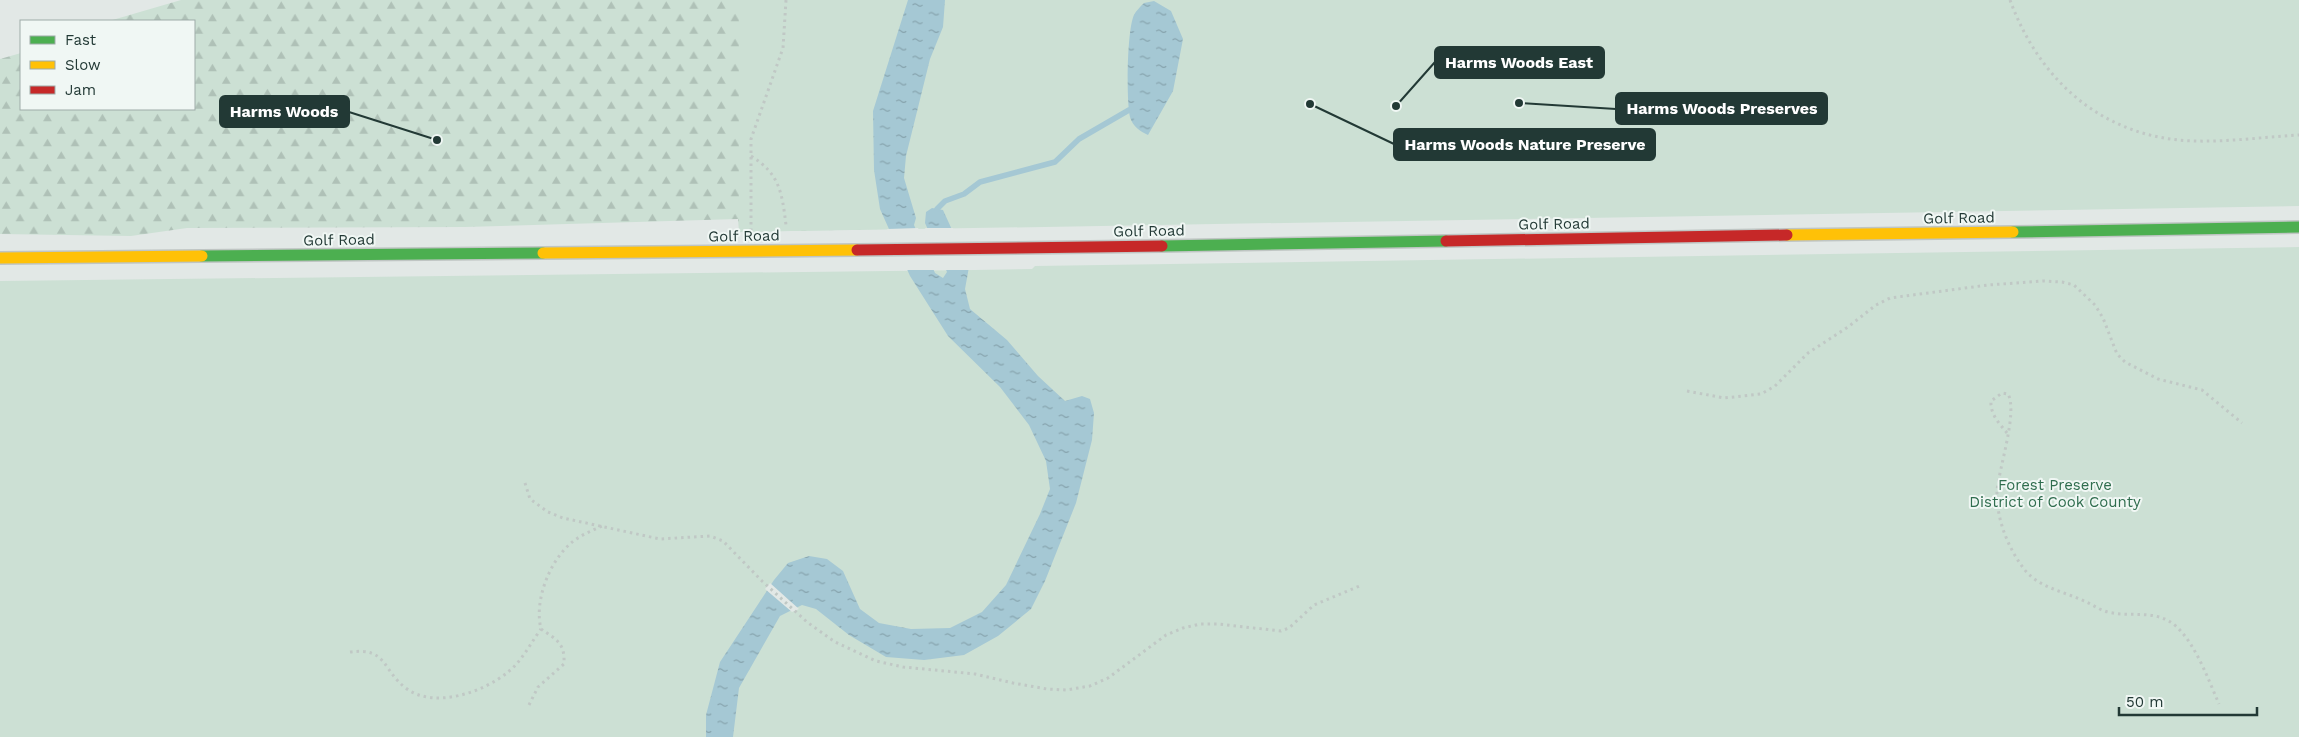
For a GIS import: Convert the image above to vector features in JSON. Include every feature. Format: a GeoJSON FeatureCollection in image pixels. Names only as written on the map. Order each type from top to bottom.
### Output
{"type":"FeatureCollection","features":[{"type":"Feature","properties":{"kind":"main road","name":"Golf Road"},"geometry":{"type":"LineString","coordinates":[[0,258],[896,250],[2299,227]]}},
{"type":"Feature","properties":{"kind":"path"},"geometry":{"type":"LineString","coordinates":[[751,251],[749,201],[751,139],[783,48],[786,0]]}},
{"type":"Feature","properties":{"kind":"path"},"geometry":{"type":"LineString","coordinates":[[2010,0],[2026,37],[2057,81],[2078,100],[2100,115],[2125,128],[2146,135],[2192,141],[2299,134]]}},
{"type":"Feature","properties":{"kind":"path"},"geometry":{"type":"LineString","coordinates":[[751,156],[766,165],[781,191],[786,225]]}},
{"type":"Feature","properties":{"kind":"path"},"geometry":{"type":"LineString","coordinates":[[1687,391],[1724,398],[1761,394],[1775,386],[1808,353],[1848,327],[1876,305],[1890,298],[1988,285],[2043,281],[2062,282],[2074,286],[2084,293],[2103,318],[2117,354],[2125,362],[2158,379],[2202,390],[2242,423]]}},
{"type":"Feature","properties":{"kind":"path"},"geometry":{"type":"LineString","coordinates":[[2007,433],[1991,408],[1991,401],[2002,392],[2008,394],[2011,400],[2012,411],[1997,493],[2003,528],[2011,548],[2024,568],[2033,579],[2086,602],[2099,610],[2143,613],[2161,617],[2176,627],[2189,644],[2219,704]]}},
{"type":"Feature","properties":{"kind":"path"},"geometry":{"type":"LineString","coordinates":[[525,483],[530,499],[548,512],[660,539],[710,536],[723,541],[762,581],[807,622],[835,642],[876,661],[903,668],[975,674],[1030,686],[1066,690],[1090,686],[1108,678],[1166,635],[1200,624],[1218,624],[1281,631],[1289,628],[1305,611],[1314,605],[1362,585]]}},
{"type":"Feature","properties":{"kind":"path"},"geometry":{"type":"LineString","coordinates":[[529,705],[538,687],[564,664],[565,654],[561,644],[541,629],[539,621],[542,597],[549,574],[560,554],[572,542],[602,526]]}},
{"type":"Feature","properties":{"kind":"path"},"geometry":{"type":"LineString","coordinates":[[350,652],[365,650],[374,653],[398,680],[418,695],[428,698],[444,697],[472,691],[495,681],[509,672],[522,658],[541,629]]}},
{"type":"Feature","properties":{"kind":"green space"},"geometry":{"type":"Polygon","coordinates":[[[181,0],[908,0],[887,229],[739,232],[738,219],[465,227],[187,228],[131,236],[0,234],[0,59],[20,53],[20,110],[195,110],[195,20],[112,20],[181,0]]]}},
{"type":"Feature","properties":{"kind":"green space"},"geometry":{"type":"Polygon","coordinates":[[[739,0],[2299,0],[2299,206],[739,232],[739,0]]]}},
{"type":"Feature","properties":{"kind":"green space","name":"Forest Preserve District of Cook County"},"geometry":{"type":"Polygon","coordinates":[[[2299,247],[2299,737],[0,737],[0,281],[974,270],[1032,269],[1035,266],[2299,247]]]}},
{"type":"Feature","properties":{"kind":"water"},"geometry":{"type":"Polygon","coordinates":[[[908,0],[945,0],[943,27],[930,59],[906,156],[904,178],[916,218],[914,225],[935,273],[943,278],[947,272],[925,223],[926,212],[932,208],[943,210],[969,267],[965,289],[970,309],[1007,340],[1038,376],[1065,401],[1082,396],[1090,399],[1094,413],[1092,440],[1076,503],[1045,581],[1031,609],[998,636],[964,655],[924,660],[886,657],[849,635],[816,609],[802,605],[780,616],[739,688],[733,737],[706,737],[706,715],[720,662],[774,580],[788,563],[809,556],[827,559],[843,571],[860,609],[879,623],[911,629],[950,628],[982,612],[1006,585],[1050,489],[1046,461],[1029,425],[1000,387],[948,336],[910,276],[880,209],[874,170],[873,111],[908,0]]]}},
{"type":"Feature","properties":{"kind":"water"},"geometry":{"type":"Polygon","coordinates":[[[1154,1],[1171,11],[1183,39],[1173,91],[1148,135],[1135,126],[1130,117],[1128,65],[1130,34],[1134,15],[1144,3],[1154,1]]]}},
{"type":"Feature","properties":{"kind":"pier"},"geometry":{"type":"Polygon","coordinates":[[[918,228],[937,270],[906,270],[887,229],[918,228]]]}},
{"type":"Feature","properties":{"kind":"pier"},"geometry":{"type":"Polygon","coordinates":[[[925,228],[953,228],[971,266],[971,270],[944,270],[925,228]]]}},
{"type":"Feature","properties":{"kind":"pier"},"geometry":{"type":"Polygon","coordinates":[[[770,583],[799,609],[792,612],[765,589],[770,583]]]}},
{"type":"Feature","properties":{"kind":"waterway"},"geometry":{"type":"LineString","coordinates":[[937,209],[945,201],[964,194],[980,182],[1055,162],[1079,139],[1129,110]]}},
{"type":"Feature","properties":{"kind":"traffic: fast"},"geometry":{"type":"LineString","coordinates":[[2013,232],[2299,227]]}},
{"type":"Feature","properties":{"kind":"traffic: fast"},"geometry":{"type":"LineString","coordinates":[[1162,246],[1446,241]]}},
{"type":"Feature","properties":{"kind":"traffic: fast"},"geometry":{"type":"LineString","coordinates":[[202,256],[543,253]]}},
{"type":"Feature","properties":{"kind":"traffic: slow"},"geometry":{"type":"LineString","coordinates":[[1787,235],[2013,232]]}},
{"type":"Feature","properties":{"kind":"traffic: slow"},"geometry":{"type":"LineString","coordinates":[[543,253],[857,250]]}},
{"type":"Feature","properties":{"kind":"traffic: slow"},"geometry":{"type":"LineString","coordinates":[[0,258],[202,256]]}},
{"type":"Feature","properties":{"kind":"traffic: jam"},"geometry":{"type":"LineString","coordinates":[[1446,241],[1787,235]]}},
{"type":"Feature","properties":{"kind":"traffic: jam"},"geometry":{"type":"LineString","coordinates":[[857,250],[1162,246]]}},
{"type":"Feature","properties":{"kind":"place","name":"Harms Woods Preserves"},"geometry":{"type":"Point","coordinates":[1519,103]}},
{"type":"Feature","properties":{"kind":"place","name":"Harms Woods Nature Preserve"},"geometry":{"type":"Point","coordinates":[1310,104]}},
{"type":"Feature","properties":{"kind":"place","name":"Harms Woods East"},"geometry":{"type":"Point","coordinates":[1396,106]}},
{"type":"Feature","properties":{"kind":"place","name":"Harms Woods"},"geometry":{"type":"Point","coordinates":[437,140]}}]}
